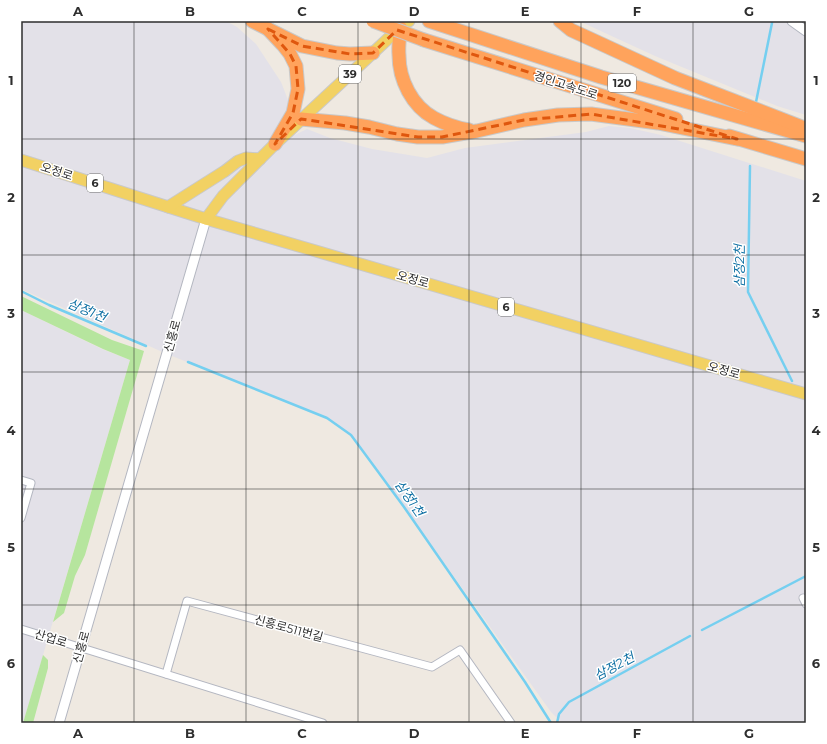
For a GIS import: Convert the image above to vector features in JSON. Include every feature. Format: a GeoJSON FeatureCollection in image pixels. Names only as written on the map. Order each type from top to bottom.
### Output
{"type":"FeatureCollection","features":[{"type":"Feature","properties":{"kind":"highway"},"geometry":{"type":"LineString","coordinates":[[252,21],[302,46],[337,53],[373,53]]}},
{"type":"Feature","properties":{"kind":"highway","name":"경인고속도로"},"geometry":{"type":"LineString","coordinates":[[373,21],[424,40],[737,139],[806,159]]}},
{"type":"Feature","properties":{"kind":"highway"},"geometry":{"type":"LineString","coordinates":[[560,21],[571,30],[675,78],[806,128]]}},
{"type":"Feature","properties":{"kind":"highway"},"geometry":{"type":"LineString","coordinates":[[405,23],[399,56],[400,70],[404,83],[411,97],[433,118],[454,127],[476,131]]}},
{"type":"Feature","properties":{"kind":"highway","name":"경인고속도로"},"geometry":{"type":"LineString","coordinates":[[434,23],[601,77],[806,136]]}},
{"type":"Feature","properties":{"kind":"highway"},"geometry":{"type":"LineString","coordinates":[[268,29],[284,45],[290,54],[296,66],[298,89],[293,113],[275,144]]}},
{"type":"Feature","properties":{"kind":"highway"},"geometry":{"type":"LineString","coordinates":[[301,119],[345,123],[418,137],[442,137],[524,120],[551,116],[591,114],[658,123],[737,139]]}},
{"type":"Feature","properties":{"kind":"main road","name":"신흥로"},"geometry":{"type":"LineString","coordinates":[[206,219],[223,196],[275,144],[405,23]]}},
{"type":"Feature","properties":{"kind":"main road"},"geometry":{"type":"LineString","coordinates":[[168,207],[225,171],[238,161],[246,158],[260,159]]}},
{"type":"Feature","properties":{"kind":"main road","name":"오정로"},"geometry":{"type":"LineString","coordinates":[[21,160],[206,219],[806,394]]}},
{"type":"Feature","properties":{"kind":"street"},"geometry":{"type":"LineString","coordinates":[[792,21],[806,31]]}},
{"type":"Feature","properties":{"kind":"street","name":"신흥로"},"geometry":{"type":"LineString","coordinates":[[59,723],[206,219]]}},
{"type":"Feature","properties":{"kind":"street"},"geometry":{"type":"LineString","coordinates":[[21,480],[31,483],[21,518]]}},
{"type":"Feature","properties":{"kind":"street","name":"신흥로511번길"},"geometry":{"type":"LineString","coordinates":[[166,674],[187,601],[432,667],[460,650],[511,723]]}},
{"type":"Feature","properties":{"kind":"street","name":"산업로"},"geometry":{"type":"LineString","coordinates":[[21,629],[323,723]]}},
{"type":"Feature","properties":{"kind":"highlighted area"},"geometry":{"type":"Polygon","coordinates":[[[268,29],[302,46],[350,54],[373,53],[397,30],[737,139],[591,114],[524,120],[442,137],[418,137],[301,119],[275,144],[293,113],[298,89],[296,66],[290,54],[268,29]]]}},
{"type":"Feature","properties":{"kind":"shaded area"},"geometry":{"type":"Polygon","coordinates":[[[21,21],[226,21],[237,27],[256,44],[281,82],[293,113],[276,144],[307,129],[330,138],[372,149],[427,158],[465,148],[586,132],[609,126],[630,128],[661,135],[806,181],[806,723],[562,723],[551,712],[351,435],[327,418],[167,354],[21,289],[21,21]]]}},
{"type":"Feature","properties":{"kind":"shaded area"},"geometry":{"type":"Polygon","coordinates":[[[579,21],[806,21],[806,115],[777,106],[655,56],[579,21]]]}},
{"type":"Feature","properties":{"kind":"shaded area"},"geometry":{"type":"Polygon","coordinates":[[[21,310],[102,349],[130,360],[23,723],[21,723],[21,310]]]}},
{"type":"Feature","properties":{"kind":"green space"},"geometry":{"type":"Polygon","coordinates":[[[21,296],[112,340],[144,351],[85,555],[75,576],[64,613],[53,622],[130,360],[103,349],[21,310],[21,296]]]}},
{"type":"Feature","properties":{"kind":"green space"},"geometry":{"type":"Polygon","coordinates":[[[43,655],[48,660],[48,668],[33,723],[23,723],[43,655]]]}},
{"type":"Feature","properties":{"kind":"waterway","name":"삼정2천"},"geometry":{"type":"LineString","coordinates":[[756,102],[772,23]]}},
{"type":"Feature","properties":{"kind":"waterway","name":"삼정2천"},"geometry":{"type":"LineString","coordinates":[[750,166],[748,292],[792,381]]}},
{"type":"Feature","properties":{"kind":"waterway","name":"삼정1천"},"geometry":{"type":"LineString","coordinates":[[21,291],[49,305],[146,346]]}},
{"type":"Feature","properties":{"kind":"waterway","name":"삼정1천"},"geometry":{"type":"LineString","coordinates":[[188,362],[327,418],[351,435],[404,507],[525,682],[551,723]]}},
{"type":"Feature","properties":{"kind":"waterway","name":"삼정2천"},"geometry":{"type":"LineString","coordinates":[[702,630],[806,576]]}},
{"type":"Feature","properties":{"kind":"waterway","name":"삼정2천"},"geometry":{"type":"LineString","coordinates":[[557,723],[559,714],[569,702],[690,636]]}}]}
